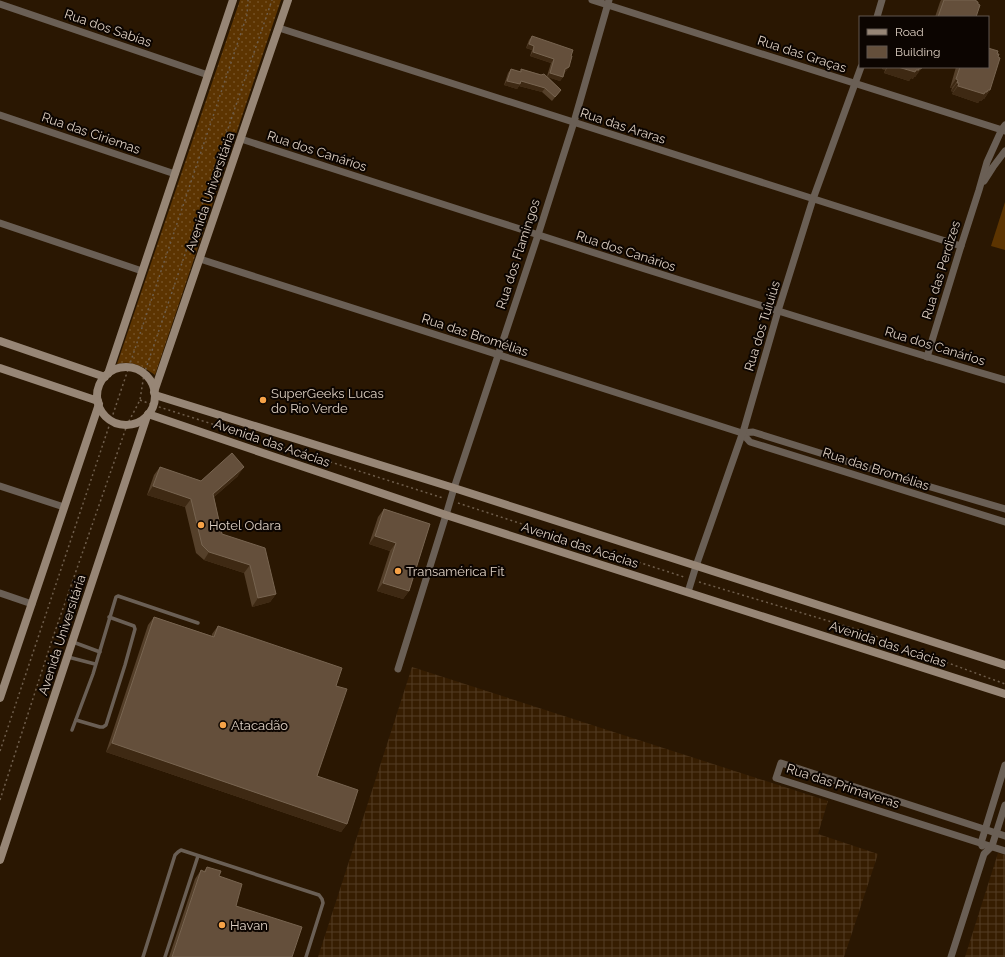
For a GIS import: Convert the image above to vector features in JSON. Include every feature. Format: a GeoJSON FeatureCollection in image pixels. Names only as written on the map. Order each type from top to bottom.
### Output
{"type":"FeatureCollection","features":[{"type":"Feature","properties":{"kind":"street"},"geometry":{"type":"LineString","coordinates":[[0,698],[98,403],[101,382],[106,375],[142,271],[233,0]]}},
{"type":"Feature","properties":{"kind":"street","name":"Avenida Universitária"},"geometry":{"type":"LineString","coordinates":[[154,405],[155,393],[288,0]]}},
{"type":"Feature","properties":{"kind":"street","name":"Rua das Graças"},"geometry":{"type":"LineString","coordinates":[[592,0],[608,2],[855,84],[1004,128]]}},
{"type":"Feature","properties":{"kind":"street"},"geometry":{"type":"LineString","coordinates":[[877,16],[882,0]]}},
{"type":"Feature","properties":{"kind":"street","name":"Rua dos Flamingos"},"geometry":{"type":"LineString","coordinates":[[398,669],[450,500],[574,122],[608,2]]}},
{"type":"Feature","properties":{"kind":"street","name":"Rua dos Sabías"},"geometry":{"type":"LineString","coordinates":[[0,4],[208,75]]}},
{"type":"Feature","properties":{"kind":"street","name":"Rua das Araras"},"geometry":{"type":"LineString","coordinates":[[279,28],[961,246]]}},
{"type":"Feature","properties":{"kind":"street","name":"Rua dos Tuiuiús"},"geometry":{"type":"LineString","coordinates":[[688,592],[742,433],[814,199],[861,68]]}},
{"type":"Feature","properties":{"kind":"street","name":"Rua das Ciriemas"},"geometry":{"type":"LineString","coordinates":[[0,115],[175,174]]}},
{"type":"Feature","properties":{"kind":"street","name":"Rua das Perdizes"},"geometry":{"type":"LineString","coordinates":[[927,357],[987,162],[1004,128]]}},
{"type":"Feature","properties":{"kind":"street","name":"Rua dos Canários"},"geometry":{"type":"LineString","coordinates":[[240,139],[778,312],[1005,380]]}},
{"type":"Feature","properties":{"kind":"street","name":"Rua das Perdizes"},"geometry":{"type":"LineString","coordinates":[[979,190],[1005,151]]}},
{"type":"Feature","properties":{"kind":"street"},"geometry":{"type":"LineString","coordinates":[[0,223],[142,271]]}},
{"type":"Feature","properties":{"kind":"street","name":"Rua das Bromélias"},"geometry":{"type":"LineString","coordinates":[[200,259],[742,433],[753,432],[1005,509]]}},
{"type":"Feature","properties":{"kind":"street"},"geometry":{"type":"LineString","coordinates":[[0,341],[106,375]]}},
{"type":"Feature","properties":{"kind":"street"},"geometry":{"type":"LineString","coordinates":[[0,368],[98,403],[103,412],[111,420],[118,423],[127,425],[138,423],[148,415],[154,405]]}},
{"type":"Feature","properties":{"kind":"street"},"geometry":{"type":"LineString","coordinates":[[106,375],[119,368],[138,370],[149,379],[155,393]]}},
{"type":"Feature","properties":{"kind":"street","name":"Avenida das Acácias"},"geometry":{"type":"LineString","coordinates":[[155,393],[1005,665]]}},
{"type":"Feature","properties":{"kind":"street","name":"Avenida Universitária"},"geometry":{"type":"LineString","coordinates":[[0,860],[148,415]]}},
{"type":"Feature","properties":{"kind":"street","name":"Avenida das Acácias"},"geometry":{"type":"LineString","coordinates":[[148,415],[446,515],[1005,694]]}},
{"type":"Feature","properties":{"kind":"street","name":"Rua das Bromélias"},"geometry":{"type":"LineString","coordinates":[[742,433],[750,442],[1005,522]]}},
{"type":"Feature","properties":{"kind":"street"},"geometry":{"type":"LineString","coordinates":[[0,486],[64,507]]}},
{"type":"Feature","properties":{"kind":"street"},"geometry":{"type":"LineString","coordinates":[[0,593],[32,604]]}},
{"type":"Feature","properties":{"kind":"street","name":"Rua das Primaveras"},"geometry":{"type":"LineString","coordinates":[[1005,836],[781,763],[776,778],[1005,851]]}},
{"type":"Feature","properties":{"kind":"street"},"geometry":{"type":"LineString","coordinates":[[984,854],[981,843],[1005,765]]}},
{"type":"Feature","properties":{"kind":"street"},"geometry":{"type":"LineString","coordinates":[[951,957],[984,854],[992,846],[1005,805]]}},
{"type":"Feature","properties":{"kind":"lane"},"geometry":{"type":"LineString","coordinates":[[72,730],[100,652],[115,598],[118,596],[198,623]]}},
{"type":"Feature","properties":{"kind":"lane"},"geometry":{"type":"LineString","coordinates":[[76,720],[100,728],[103,727],[106,725],[115,698],[136,629],[134,626],[109,617]]}},
{"type":"Feature","properties":{"kind":"lane"},"geometry":{"type":"LineString","coordinates":[[72,642],[100,652]]}},
{"type":"Feature","properties":{"kind":"lane"},"geometry":{"type":"LineString","coordinates":[[67,657],[96,664]]}},
{"type":"Feature","properties":{"kind":"lane"},"geometry":{"type":"LineString","coordinates":[[143,957],[175,855],[181,850],[319,895],[323,903],[306,957]]}},
{"type":"Feature","properties":{"kind":"lane"},"geometry":{"type":"LineString","coordinates":[[165,957],[198,856]]}},
{"type":"Feature","properties":{"kind":"path"},"geometry":{"type":"LineString","coordinates":[[0,751],[247,15],[248,0]]}},
{"type":"Feature","properties":{"kind":"path"},"geometry":{"type":"LineString","coordinates":[[0,800],[52,640],[127,425],[140,400],[144,374],[272,0]]}},
{"type":"Feature","properties":{"kind":"path"},"geometry":{"type":"LineString","coordinates":[[140,400],[692,580],[862,631],[1005,684]]}},
{"type":"Feature","properties":{"kind":"shaded area"},"geometry":{"type":"Polygon","coordinates":[[[240,0],[281,0],[155,375],[142,367],[133,364],[117,364],[240,0]]]}},
{"type":"Feature","properties":{"kind":"shaded area"},"geometry":{"type":"Polygon","coordinates":[[[1005,202],[1005,250],[991,246],[1005,202]]]}},
{"type":"Feature","properties":{"kind":"shaded area"},"geometry":{"type":"Polygon","coordinates":[[[412,667],[828,801],[818,834],[878,854],[844,957],[318,957],[412,667]]]}},
{"type":"Feature","properties":{"kind":"shaded area"},"geometry":{"type":"Polygon","coordinates":[[[998,853],[1005,855],[1005,957],[965,957],[998,853]]]}},
{"type":"Feature","properties":{"kind":"building"},"geometry":{"type":"Polygon","coordinates":[[[944,0],[976,0],[980,5],[976,16],[938,16],[944,0]]]}},
{"type":"Feature","properties":{"kind":"building"},"geometry":{"type":"Polygon","coordinates":[[[532,36],[573,50],[569,67],[565,69],[563,77],[550,73],[554,59],[533,52],[534,46],[529,44],[532,36]]]}},
{"type":"Feature","properties":{"kind":"building"},"geometry":{"type":"Polygon","coordinates":[[[989,48],[998,51],[997,54],[999,54],[998,57],[1000,58],[990,90],[984,94],[958,86],[959,83],[957,83],[958,80],[956,79],[960,68],[989,68],[989,48]]]}},
{"type":"Feature","properties":{"kind":"building"},"geometry":{"type":"Polygon","coordinates":[[[901,68],[919,68],[919,70],[916,70],[915,72],[901,68]]]}},
{"type":"Feature","properties":{"kind":"building"},"geometry":{"type":"Polygon","coordinates":[[[511,69],[521,72],[521,69],[541,75],[544,74],[561,90],[555,97],[545,88],[521,81],[520,84],[507,81],[511,69]]]}},
{"type":"Feature","properties":{"kind":"building","name":"Hotel Odara"},"geometry":{"type":"Polygon","coordinates":[[[232,453],[244,467],[213,494],[222,534],[265,548],[276,594],[258,598],[250,565],[209,552],[202,545],[191,499],[153,486],[160,467],[201,481],[232,453]]]}},
{"type":"Feature","properties":{"kind":"building","name":"Transamérica Fit"},"geometry":{"type":"Polygon","coordinates":[[[384,509],[430,524],[409,591],[383,583],[396,543],[375,536],[384,509]]]}},
{"type":"Feature","properties":{"kind":"building","name":"Atacadão"},"geometry":{"type":"Polygon","coordinates":[[[154,617],[214,637],[218,626],[342,668],[336,686],[347,689],[317,776],[358,790],[347,824],[112,743],[154,617]]]}},
{"type":"Feature","properties":{"kind":"building","name":"Havan"},"geometry":{"type":"Polygon","coordinates":[[[207,867],[221,871],[219,876],[242,884],[236,906],[302,927],[292,957],[172,957],[201,870],[205,872],[207,867]]]}},
{"type":"Feature","properties":{"kind":"place","name":"SuperGeeks Lucas do Rio Verde"},"geometry":{"type":"Point","coordinates":[263,400]}},
{"type":"Feature","properties":{"kind":"place","name":"Hotel Odara"},"geometry":{"type":"Point","coordinates":[201,525]}},
{"type":"Feature","properties":{"kind":"place","name":"Transamérica Fit"},"geometry":{"type":"Point","coordinates":[398,571]}},
{"type":"Feature","properties":{"kind":"place","name":"Atacadão"},"geometry":{"type":"Point","coordinates":[223,725]}},
{"type":"Feature","properties":{"kind":"place","name":"Havan"},"geometry":{"type":"Point","coordinates":[222,925]}}]}
